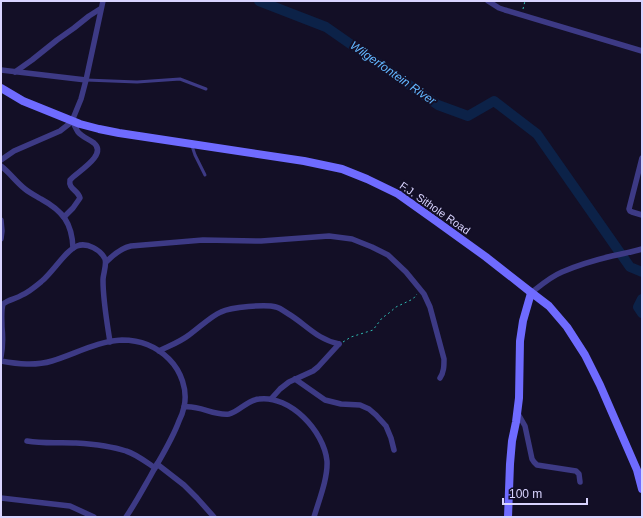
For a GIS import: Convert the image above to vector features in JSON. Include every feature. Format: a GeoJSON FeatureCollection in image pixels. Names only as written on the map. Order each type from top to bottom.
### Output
{"type":"FeatureCollection","features":[{"type":"Feature","properties":{"kind":"street"},"geometry":{"type":"LineString","coordinates":[[1,160],[14,151],[60,131],[72,121],[81,100],[103,1]]}},
{"type":"Feature","properties":{"kind":"street"},"geometry":{"type":"LineString","coordinates":[[488,1],[499,8],[642,51]]}},
{"type":"Feature","properties":{"kind":"street"},"geometry":{"type":"LineString","coordinates":[[15,72],[100,9]]}},
{"type":"Feature","properties":{"kind":"street"},"geometry":{"type":"LineString","coordinates":[[1,70],[86,80]]}},
{"type":"Feature","properties":{"kind":"street","name":"F.J. Sithole Road"},"geometry":{"type":"LineString","coordinates":[[1,88],[23,101],[80,124],[119,133],[304,161],[342,169],[398,194],[486,257],[549,306],[567,327],[586,355],[600,385],[636,470],[642,489]]}},
{"type":"Feature","properties":{"kind":"street"},"geometry":{"type":"LineString","coordinates":[[64,217],[80,198],[70,186],[70,180],[94,160],[97,155],[96,146],[78,133],[72,121]]}},
{"type":"Feature","properties":{"kind":"street"},"geometry":{"type":"LineString","coordinates":[[642,158],[630,211],[642,214]]}},
{"type":"Feature","properties":{"kind":"street"},"geometry":{"type":"LineString","coordinates":[[1,166],[9,172],[25,190],[45,201],[62,214],[71,232],[74,248]]}},
{"type":"Feature","properties":{"kind":"street"},"geometry":{"type":"LineString","coordinates":[[1,220],[1,240]]}},
{"type":"Feature","properties":{"kind":"street"},"geometry":{"type":"LineString","coordinates":[[110,342],[103,282],[106,262],[110,257],[126,247],[203,240],[261,241],[329,236],[352,239],[388,255],[406,272],[424,294],[430,307],[444,359],[443,374],[440,378]]}},
{"type":"Feature","properties":{"kind":"street"},"geometry":{"type":"LineString","coordinates":[[1,357],[3,304],[9,300],[22,296],[42,281],[54,270],[64,257],[74,248],[81,245],[89,246],[100,252],[106,262]]}},
{"type":"Feature","properties":{"kind":"street"},"geometry":{"type":"LineString","coordinates":[[508,517],[512,441],[519,398],[520,341],[523,321],[531,293],[561,272],[611,256],[631,253],[642,249]]}},
{"type":"Feature","properties":{"kind":"street"},"geometry":{"type":"LineString","coordinates":[[159,351],[188,336],[222,312],[245,307],[261,306],[276,307],[288,313],[326,340],[339,344],[313,371],[289,382],[271,399]]}},
{"type":"Feature","properties":{"kind":"street"},"geometry":{"type":"LineString","coordinates":[[1,361],[30,364],[51,361],[98,344],[122,340],[132,341],[154,348],[165,355],[174,365],[179,373],[185,396],[184,407],[175,433],[126,517]]}},
{"type":"Feature","properties":{"kind":"street"},"geometry":{"type":"LineString","coordinates":[[295,379],[325,400],[369,409],[386,426],[394,450]]}},
{"type":"Feature","properties":{"kind":"street"},"geometry":{"type":"LineString","coordinates":[[184,407],[192,406],[222,414],[231,414],[253,400],[259,398],[271,399],[287,404],[294,409],[317,433],[325,452],[327,462],[324,484],[314,517]]}},
{"type":"Feature","properties":{"kind":"street"},"geometry":{"type":"LineString","coordinates":[[517,411],[525,426],[534,463],[537,465],[576,471],[579,474],[580,482]]}},
{"type":"Feature","properties":{"kind":"street"},"geometry":{"type":"LineString","coordinates":[[27,441],[38,443],[77,443],[127,451],[156,466],[184,485],[214,517]]}},
{"type":"Feature","properties":{"kind":"street"},"geometry":{"type":"LineString","coordinates":[[1,498],[70,506],[94,517]]}},
{"type":"Feature","properties":{"kind":"lane"},"geometry":{"type":"LineString","coordinates":[[86,80],[137,82],[180,79],[206,89]]}},
{"type":"Feature","properties":{"kind":"lane"},"geometry":{"type":"LineString","coordinates":[[192,144],[195,155],[205,174]]}},
{"type":"Feature","properties":{"kind":"path"},"geometry":{"type":"LineString","coordinates":[[522,15],[525,1]]}},
{"type":"Feature","properties":{"kind":"path"},"geometry":{"type":"LineString","coordinates":[[339,344],[351,337],[373,330],[382,318],[396,307],[414,298],[417,295],[419,288]]}},
{"type":"Feature","properties":{"kind":"waterway","name":"Wilgerfontein River"},"geometry":{"type":"LineString","coordinates":[[259,1],[326,27],[438,105],[468,116],[494,101],[537,134],[630,267],[642,272]]}},
{"type":"Feature","properties":{"kind":"waterway","name":"Wilgerfontein River"},"geometry":{"type":"LineString","coordinates":[[642,299],[638,307],[642,313]]}}]}
